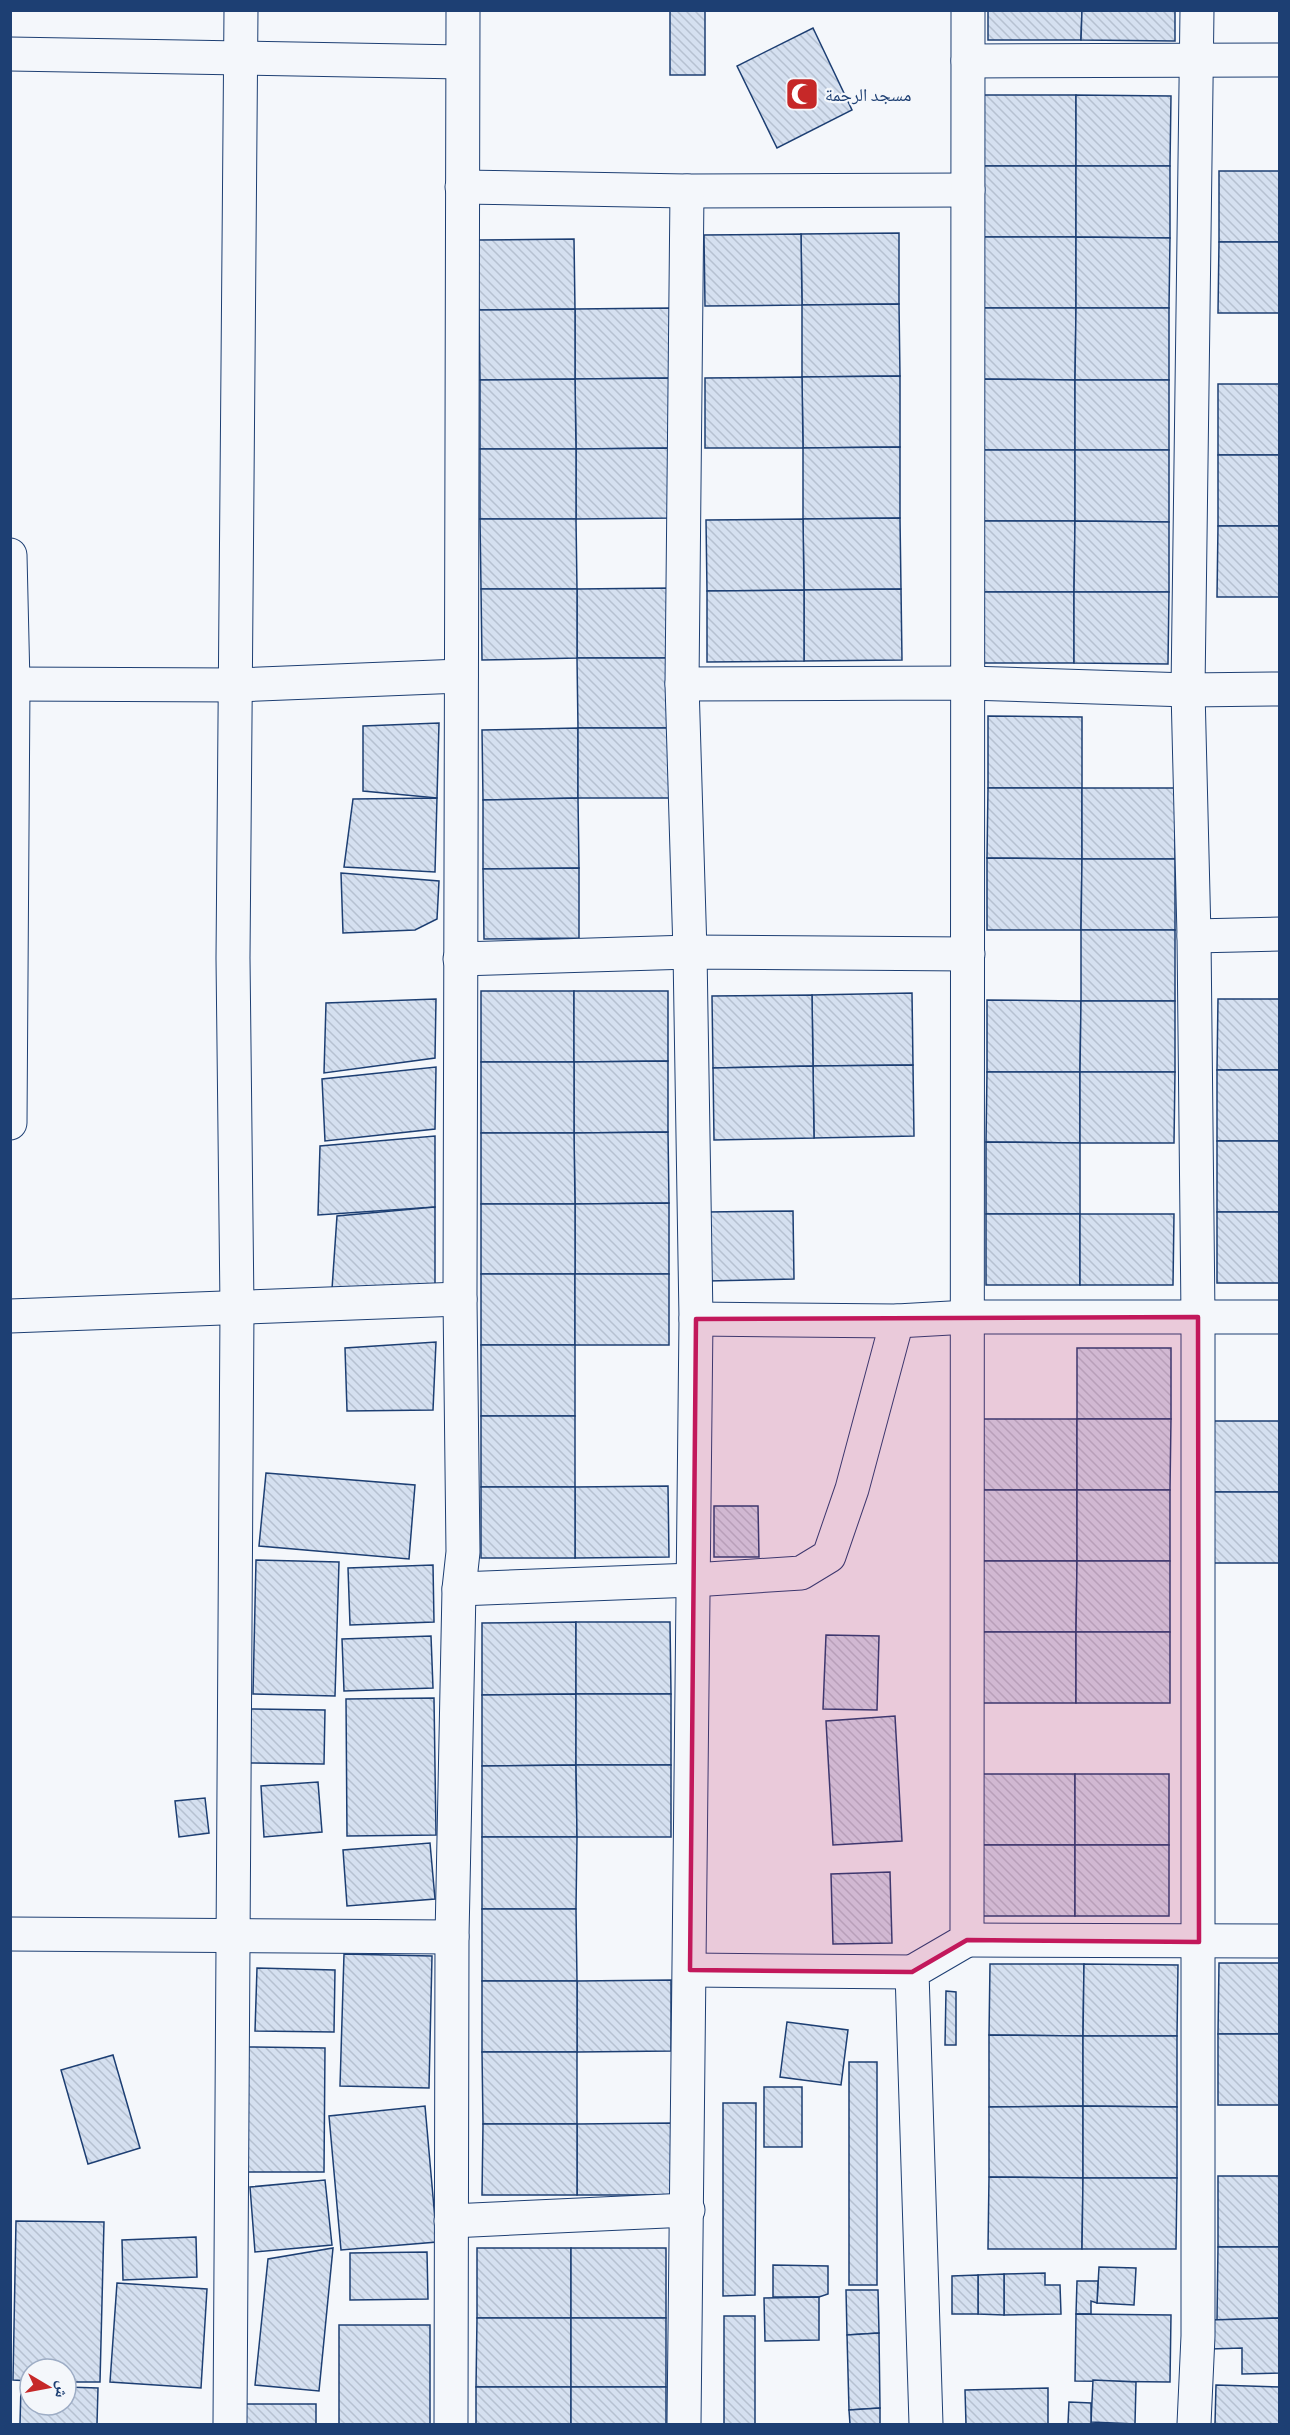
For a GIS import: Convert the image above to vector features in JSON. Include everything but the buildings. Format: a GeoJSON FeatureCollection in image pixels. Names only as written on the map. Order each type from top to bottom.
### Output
{"type":"FeatureCollection","features":[{"type":"Feature","properties":{"kind":"street"},"geometry":{"type":"LineString","coordinates":[[230,2424],[237,1308],[233,957],[241,10]]}},
{"type":"Feature","properties":{"kind":"street"},"geometry":{"type":"LineString","coordinates":[[451,2424],[452,1937],[459,1589],[463,1552],[459,1299],[463,10]]}},
{"type":"Feature","properties":{"kind":"street"},"geometry":{"type":"LineString","coordinates":[[967,1940],[968,10]]}},
{"type":"Feature","properties":{"kind":"street"},"geometry":{"type":"LineString","coordinates":[[1194,2424],[1198,2336],[1198,1317],[1194,936],[1188,690],[1197,10]]}},
{"type":"Feature","properties":{"kind":"street"},"geometry":{"type":"LineString","coordinates":[[10,54],[462,63]]}},
{"type":"Feature","properties":{"kind":"street"},"geometry":{"type":"LineString","coordinates":[[968,61],[1280,60]]}},
{"type":"Feature","properties":{"kind":"street"},"geometry":{"type":"LineString","coordinates":[[462,187],[687,191],[968,190]]}},
{"type":"Feature","properties":{"kind":"street"},"geometry":{"type":"LineString","coordinates":[[684,2424],[696,1319],[690,952],[682,684],[687,191]]}},
{"type":"Feature","properties":{"kind":"street"},"geometry":{"type":"LineString","coordinates":[[10,555],[12,684],[10,1123]]}},
{"type":"Feature","properties":{"kind":"street"},"geometry":{"type":"LineString","coordinates":[[12,684],[237,685],[461,676]]}},
{"type":"Feature","properties":{"kind":"street"},"geometry":{"type":"LineString","coordinates":[[682,684],[968,683],[1188,690],[1280,689]]}},
{"type":"Feature","properties":{"kind":"street"},"geometry":{"type":"LineString","coordinates":[[1194,936],[1280,934]]}},
{"type":"Feature","properties":{"kind":"street"},"geometry":{"type":"LineString","coordinates":[[460,959],[690,952],[968,954]]}},
{"type":"Feature","properties":{"kind":"street"},"geometry":{"type":"LineString","coordinates":[[10,1316],[459,1299]]}},
{"type":"Feature","properties":{"kind":"street"},"geometry":{"type":"LineString","coordinates":[[696,1319],[897,1321],[968,1317],[1280,1317]]}},
{"type":"Feature","properties":{"kind":"street"},"geometry":{"type":"LineString","coordinates":[[459,1589],[693,1580],[801,1573],[829,1556],[852,1489],[897,1321]]}},
{"type":"Feature","properties":{"kind":"street"},"geometry":{"type":"LineString","coordinates":[[10,1934],[452,1937]]}},
{"type":"Feature","properties":{"kind":"street"},"geometry":{"type":"LineString","coordinates":[[690,1970],[912,1972],[967,1940],[1280,1941]]}},
{"type":"Feature","properties":{"kind":"street"},"geometry":{"type":"LineString","coordinates":[[912,1972],[926,2424]]}},
{"type":"Feature","properties":{"kind":"street"},"geometry":{"type":"LineString","coordinates":[[451,2221],[688,2210]]}},
{"type":"Feature","properties":{"kind":"highlighted area"},"geometry":{"type":"Polygon","coordinates":[[[1198,1317],[1199,1942],[967,1940],[912,1972],[690,1970],[696,1319],[1198,1317]]]}},
{"type":"Feature","properties":{"kind":"place","name":"مسجد الرحمة"},"geometry":{"type":"Point","coordinates":[802,94]}}]}
